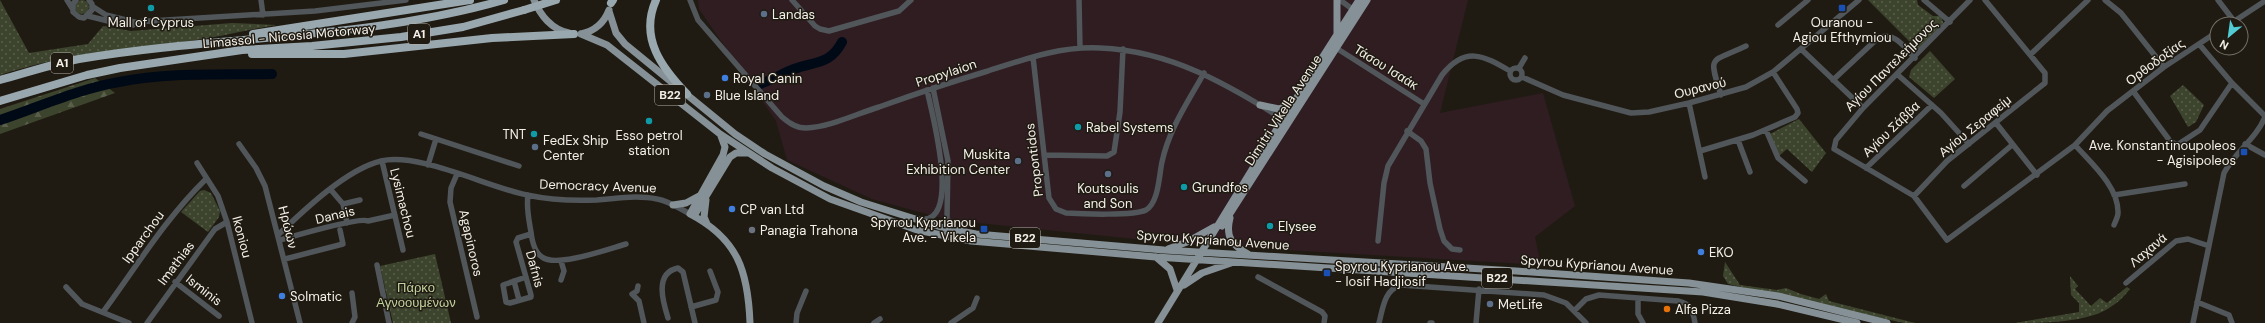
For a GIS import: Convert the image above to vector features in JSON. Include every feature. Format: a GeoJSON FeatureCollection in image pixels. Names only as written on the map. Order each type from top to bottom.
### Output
{"type":"FeatureCollection","features":[{"type":"Feature","properties":{"kind":"highway"},"geometry":{"type":"LineString","coordinates":[[218,42],[262,32],[470,0]]}},
{"type":"Feature","properties":{"kind":"highway","name":"A1"},"geometry":{"type":"LineString","coordinates":[[0,80],[78,59],[218,42],[392,24],[470,10],[504,0]]}},
{"type":"Feature","properties":{"kind":"highway","name":"Limassol - Nicosia Motorway"},"geometry":{"type":"LineString","coordinates":[[0,101],[87,75],[248,49],[350,43],[408,36],[463,27],[556,0]]}},
{"type":"Feature","properties":{"kind":"highway"},"geometry":{"type":"LineString","coordinates":[[656,0],[650,24],[653,46],[669,75],[687,94]]}},
{"type":"Feature","properties":{"kind":"highway"},"geometry":{"type":"LineString","coordinates":[[201,56],[344,54],[492,38],[578,34]]}},
{"type":"Feature","properties":{"kind":"main road","name":"B22"},"geometry":{"type":"LineString","coordinates":[[534,0],[540,12],[561,32],[578,34],[591,31],[600,25],[611,4]]}},
{"type":"Feature","properties":{"kind":"main road"},"geometry":{"type":"LineString","coordinates":[[1336,36],[1338,19],[1337,0]]}},
{"type":"Feature","properties":{"kind":"main road","name":"Dimitri Vikella Avenue"},"geometry":{"type":"LineString","coordinates":[[1200,255],[1218,224],[1356,12],[1359,0]]}},
{"type":"Feature","properties":{"kind":"main road","name":"Dimitri Vikella Avenue"},"geometry":{"type":"LineString","coordinates":[[1200,255],[1232,212],[1285,121],[1292,104],[1333,47],[1336,36],[1367,0]]}},
{"type":"Feature","properties":{"kind":"main road","name":"Spyrou Kyprianou Avenue"},"geometry":{"type":"LineString","coordinates":[[611,4],[613,28],[625,44],[735,134],[796,172],[861,202],[954,230],[1164,250],[1235,261],[1390,273],[1535,280],[1703,292],[1777,304],[1858,323]]}},
{"type":"Feature","properties":{"kind":"main road","name":"Spyrou Kyprianou Avenue"},"geometry":{"type":"LineString","coordinates":[[578,34],[607,45],[720,134],[748,153],[830,199],[917,230],[971,241],[1156,256],[1249,255],[1394,263],[1689,283],[1778,296],[1887,323]]}},
{"type":"Feature","properties":{"kind":"main road"},"geometry":{"type":"LineString","coordinates":[[1260,105],[1279,109],[1292,104]]}},
{"type":"Feature","properties":{"kind":"main road"},"geometry":{"type":"LineString","coordinates":[[692,215],[704,194],[724,151],[724,144],[720,134]]}},
{"type":"Feature","properties":{"kind":"main road"},"geometry":{"type":"LineString","coordinates":[[673,205],[686,203],[704,194],[730,157],[736,153],[748,153]]}},
{"type":"Feature","properties":{"kind":"main road"},"geometry":{"type":"LineString","coordinates":[[704,194],[704,210],[707,224]]}},
{"type":"Feature","properties":{"kind":"main road"},"geometry":{"type":"LineString","coordinates":[[1232,212],[1228,230],[1229,238],[1236,247],[1249,255]]}},
{"type":"Feature","properties":{"kind":"main road","name":"Democracy Avenue"},"geometry":{"type":"LineString","coordinates":[[692,215],[707,224],[724,238],[741,264],[748,287],[750,323]]}},
{"type":"Feature","properties":{"kind":"main road"},"geometry":{"type":"LineString","coordinates":[[1164,250],[1192,240],[1218,224]]}},
{"type":"Feature","properties":{"kind":"main road"},"geometry":{"type":"LineString","coordinates":[[1158,323],[1184,285],[1200,255]]}},
{"type":"Feature","properties":{"kind":"main road"},"geometry":{"type":"LineString","coordinates":[[1168,307],[1177,290],[1200,255]]}},
{"type":"Feature","properties":{"kind":"main road"},"geometry":{"type":"LineString","coordinates":[[1156,256],[1170,269],[1177,290]]}},
{"type":"Feature","properties":{"kind":"main road"},"geometry":{"type":"LineString","coordinates":[[1184,285],[1202,273],[1235,261]]}},
{"type":"Feature","properties":{"kind":"street"},"geometry":{"type":"LineString","coordinates":[[67,0],[73,12],[80,17],[88,16],[124,25],[254,17],[263,15]]}},
{"type":"Feature","properties":{"kind":"street"},"geometry":{"type":"LineString","coordinates":[[72,8],[76,0]]}},
{"type":"Feature","properties":{"kind":"street"},"geometry":{"type":"LineString","coordinates":[[89,0],[92,6],[106,15],[134,22],[315,11],[406,0]]}},
{"type":"Feature","properties":{"kind":"street"},"geometry":{"type":"LineString","coordinates":[[261,0],[263,15]]}},
{"type":"Feature","properties":{"kind":"street","name":"Propylaion"},"geometry":{"type":"LineString","coordinates":[[690,0],[698,20],[782,117],[796,126],[810,128],[1033,57],[1080,48],[1123,49],[1168,60],[1204,73],[1285,121]]}},
{"type":"Feature","properties":{"kind":"street"},"geometry":{"type":"LineString","coordinates":[[792,0],[815,26],[829,31],[899,11],[908,5],[911,0]]}},
{"type":"Feature","properties":{"kind":"street"},"geometry":{"type":"LineString","coordinates":[[1079,0],[1080,48]]}},
{"type":"Feature","properties":{"kind":"street"},"geometry":{"type":"LineString","coordinates":[[1340,0],[1356,12]]}},
{"type":"Feature","properties":{"kind":"street"},"geometry":{"type":"LineString","coordinates":[[1778,25],[1807,0]]}},
{"type":"Feature","properties":{"kind":"street","name":"Ουρανού"},"geometry":{"type":"LineString","coordinates":[[1522,78],[1563,95],[1631,113],[1649,112],[1689,103],[1746,87],[1773,72],[1859,0]]}},
{"type":"Feature","properties":{"kind":"street"},"geometry":{"type":"LineString","coordinates":[[1924,0],[1950,22]]}},
{"type":"Feature","properties":{"kind":"street","name":"Αγίου Παντελεήμονος"},"geometry":{"type":"LineString","coordinates":[[1866,168],[1834,149],[1836,140],[1863,108],[1915,58],[1970,0]]}},
{"type":"Feature","properties":{"kind":"street"},"geometry":{"type":"LineString","coordinates":[[1984,0],[2031,54],[2088,0]]}},
{"type":"Feature","properties":{"kind":"street"},"geometry":{"type":"LineString","coordinates":[[2105,0],[2121,14],[2164,67]]}},
{"type":"Feature","properties":{"kind":"street"},"geometry":{"type":"LineString","coordinates":[[2218,0],[2228,16]]}},
{"type":"Feature","properties":{"kind":"street"},"geometry":{"type":"LineString","coordinates":[[2241,16],[2265,1]]}},
{"type":"Feature","properties":{"kind":"street"},"geometry":{"type":"LineString","coordinates":[[88,16],[92,6]]}},
{"type":"Feature","properties":{"kind":"street"},"geometry":{"type":"LineString","coordinates":[[1833,80],[1878,38],[1883,36],[1893,37],[1898,40],[1915,58]]}},
{"type":"Feature","properties":{"kind":"street","name":"Ορθοδοξίας"},"geometry":{"type":"LineString","coordinates":[[1914,196],[1948,240],[2076,145],[2107,111],[2164,67],[2209,37]]}},
{"type":"Feature","properties":{"kind":"street"},"geometry":{"type":"LineString","coordinates":[[2193,323],[2224,173],[2230,161],[2256,132],[2265,117],[2232,83],[2199,44]]}},
{"type":"Feature","properties":{"kind":"street"},"geometry":{"type":"LineString","coordinates":[[1721,95],[1712,68],[1714,63],[1719,57],[1746,46]]}},
{"type":"Feature","properties":{"kind":"street","name":"Τάσου Ισαάκ"},"geometry":{"type":"LineString","coordinates":[[1333,47],[1424,104]]}},
{"type":"Feature","properties":{"kind":"street"},"geometry":{"type":"LineString","coordinates":[[1044,155],[1107,156],[1114,152],[1120,112],[1123,49]]}},
{"type":"Feature","properties":{"kind":"street"},"geometry":{"type":"LineString","coordinates":[[1801,49],[1863,108]]}},
{"type":"Feature","properties":{"kind":"street","name":"Αγίου Σεραφείμ"},"geometry":{"type":"LineString","coordinates":[[1914,196],[1947,161],[2042,86],[2046,80],[2045,73],[2031,54]]}},
{"type":"Feature","properties":{"kind":"street"},"geometry":{"type":"LineString","coordinates":[[1378,241],[1387,171],[1394,152],[1450,64],[1461,57],[1475,55],[1491,60],[1510,71]]}},
{"type":"Feature","properties":{"kind":"street","name":"Propontidos"},"geometry":{"type":"LineString","coordinates":[[1033,57],[1049,198],[1053,206],[1059,211],[1069,213],[1137,212],[1145,210],[1155,199],[1163,155],[1170,136],[1204,73]]}},
{"type":"Feature","properties":{"kind":"street"},"geometry":{"type":"LineString","coordinates":[[1519,68],[1525,58]]}},
{"type":"Feature","properties":{"kind":"street"},"geometry":{"type":"LineString","coordinates":[[1510,71],[1514,68],[1519,68]]}},
{"type":"Feature","properties":{"kind":"street"},"geometry":{"type":"LineString","coordinates":[[1510,71],[1510,76],[1513,80],[1518,80],[1522,78],[1523,72],[1519,68]]}},
{"type":"Feature","properties":{"kind":"street"},"geometry":{"type":"LineString","coordinates":[[1700,151],[1766,130],[1795,117],[1798,113],[1773,72]]}},
{"type":"Feature","properties":{"kind":"street"},"geometry":{"type":"LineString","coordinates":[[1898,75],[1941,113],[1969,144]]}},
{"type":"Feature","properties":{"kind":"street"},"geometry":{"type":"LineString","coordinates":[[2133,91],[2170,141],[2177,145],[2200,130],[2232,83]]}},
{"type":"Feature","properties":{"kind":"street"},"geometry":{"type":"LineString","coordinates":[[908,217],[923,220],[931,217],[938,211],[941,198],[940,155],[930,89]]}},
{"type":"Feature","properties":{"kind":"street"},"geometry":{"type":"LineString","coordinates":[[930,89],[948,161],[947,218],[954,230]]}},
{"type":"Feature","properties":{"kind":"street"},"geometry":{"type":"LineString","coordinates":[[1689,103],[1705,177]]}},
{"type":"Feature","properties":{"kind":"street","name":"Αγίου Σάββα"},"geometry":{"type":"LineString","coordinates":[[1866,168],[1932,105]]}},
{"type":"Feature","properties":{"kind":"street"},"geometry":{"type":"LineString","coordinates":[[1996,123],[2037,175]]}},
{"type":"Feature","properties":{"kind":"street"},"geometry":{"type":"LineString","coordinates":[[1766,130],[1778,158],[1805,181]]}},
{"type":"Feature","properties":{"kind":"street"},"geometry":{"type":"LineString","coordinates":[[1407,131],[1420,141],[1426,149],[1430,183],[1444,241],[1452,249],[1460,250]]}},
{"type":"Feature","properties":{"kind":"street"},"geometry":{"type":"LineString","coordinates":[[420,134],[519,166]]}},
{"type":"Feature","properties":{"kind":"street"},"geometry":{"type":"LineString","coordinates":[[428,165],[436,139]]}},
{"type":"Feature","properties":{"kind":"street"},"geometry":{"type":"LineString","coordinates":[[1738,140],[1750,172]]}},
{"type":"Feature","properties":{"kind":"street","name":"Ηρώων"},"geometry":{"type":"LineString","coordinates":[[239,144],[256,168],[265,186],[280,237],[300,323]]}},
{"type":"Feature","properties":{"kind":"street"},"geometry":{"type":"LineString","coordinates":[[2245,144],[2265,155]]}},
{"type":"Feature","properties":{"kind":"street"},"geometry":{"type":"LineString","coordinates":[[1964,186],[2012,145]]}},
{"type":"Feature","properties":{"kind":"street"},"geometry":{"type":"LineString","coordinates":[[2076,145],[2105,179],[2114,194],[2118,214],[2114,225]]}},
{"type":"Feature","properties":{"kind":"street","name":"Democracy Avenue"},"geometry":{"type":"LineString","coordinates":[[280,237],[306,209],[362,167],[382,161],[396,160],[428,165],[528,195],[578,200],[652,198],[673,205],[692,215]]}},
{"type":"Feature","properties":{"kind":"street","name":"Lysimachou"},"geometry":{"type":"LineString","coordinates":[[382,161],[403,250]]}},
{"type":"Feature","properties":{"kind":"street","name":"Ikoniou"},"geometry":{"type":"LineString","coordinates":[[197,164],[218,196],[227,222],[252,323]]}},
{"type":"Feature","properties":{"kind":"street"},"geometry":{"type":"LineString","coordinates":[[1866,168],[1914,196]]}},
{"type":"Feature","properties":{"kind":"street","name":"Agapinoros"},"geometry":{"type":"LineString","coordinates":[[457,174],[450,188],[450,202],[477,318]]}},
{"type":"Feature","properties":{"kind":"street","name":"Ipparchou"},"geometry":{"type":"LineString","coordinates":[[103,312],[152,240],[175,212],[206,179]]}},
{"type":"Feature","properties":{"kind":"street"},"geometry":{"type":"LineString","coordinates":[[2114,194],[2185,184]]}},
{"type":"Feature","properties":{"kind":"street"},"geometry":{"type":"LineString","coordinates":[[331,190],[343,204],[347,223]]}},
{"type":"Feature","properties":{"kind":"street"},"geometry":{"type":"LineString","coordinates":[[528,195],[526,205],[531,234],[537,252],[541,257],[552,261],[561,261],[626,244]]}},
{"type":"Feature","properties":{"kind":"street"},"geometry":{"type":"LineString","coordinates":[[343,204],[360,200]]}},
{"type":"Feature","properties":{"kind":"street","name":"Danais"},"geometry":{"type":"LineString","coordinates":[[280,237],[364,219],[368,221],[395,215]]}},
{"type":"Feature","properties":{"kind":"street","name":"Imathias"},"geometry":{"type":"LineString","coordinates":[[147,323],[214,229],[227,222]]}},
{"type":"Feature","properties":{"kind":"street"},"geometry":{"type":"LineString","coordinates":[[285,259],[343,244],[340,230]]}},
{"type":"Feature","properties":{"kind":"street","name":"Dafnis"},"geometry":{"type":"LineString","coordinates":[[519,300],[531,297],[516,242],[518,238],[531,234]]}},
{"type":"Feature","properties":{"kind":"street","name":"Λαχανά"},"geometry":{"type":"LineString","coordinates":[[2126,283],[2176,241],[2188,239],[2209,246]]}},
{"type":"Feature","properties":{"kind":"street"},"geometry":{"type":"LineString","coordinates":[[561,261],[564,271],[561,280]]}},
{"type":"Feature","properties":{"kind":"street"},"geometry":{"type":"LineString","coordinates":[[377,265],[389,323]]}},
{"type":"Feature","properties":{"kind":"street"},"geometry":{"type":"LineString","coordinates":[[668,318],[662,285],[667,274],[672,269],[678,268],[683,272],[694,323]]}},
{"type":"Feature","properties":{"kind":"street"},"geometry":{"type":"LineString","coordinates":[[691,307],[716,300],[718,292],[710,271]]}},
{"type":"Feature","properties":{"kind":"street"},"geometry":{"type":"LineString","coordinates":[[1258,276],[1322,312],[1325,316],[1324,323]]}},
{"type":"Feature","properties":{"kind":"street"},"geometry":{"type":"LineString","coordinates":[[514,281],[519,300],[506,302],[503,285],[514,281],[526,277]]}},
{"type":"Feature","properties":{"kind":"street","name":"Isminis"},"geometry":{"type":"LineString","coordinates":[[176,282],[219,316]]}},
{"type":"Feature","properties":{"kind":"street"},"geometry":{"type":"LineString","coordinates":[[1379,323],[1386,297],[1390,291],[1401,285],[1479,289],[1544,295],[1560,299],[1575,310],[1586,323]]}},
{"type":"Feature","properties":{"kind":"street"},"geometry":{"type":"LineString","coordinates":[[638,286],[637,291],[632,294],[639,301],[644,323]]}},
{"type":"Feature","properties":{"kind":"street"},"geometry":{"type":"LineString","coordinates":[[66,287],[82,304],[129,323]]}},
{"type":"Feature","properties":{"kind":"street"},"geometry":{"type":"LineString","coordinates":[[1476,323],[1479,289]]}},
{"type":"Feature","properties":{"kind":"street"},"geometry":{"type":"LineString","coordinates":[[796,323],[797,313],[806,291]]}},
{"type":"Feature","properties":{"kind":"street"},"geometry":{"type":"LineString","coordinates":[[352,293],[355,317],[352,323]]}},
{"type":"Feature","properties":{"kind":"street"},"geometry":{"type":"LineString","coordinates":[[1575,310],[1586,299],[1592,296],[1678,301],[1688,304],[1693,313],[1695,323]]}},
{"type":"Feature","properties":{"kind":"street"},"geometry":{"type":"LineString","coordinates":[[951,323],[973,308],[977,298]]}},
{"type":"Feature","properties":{"kind":"street"},"geometry":{"type":"LineString","coordinates":[[1638,298],[1638,314],[1643,323]]}},
{"type":"Feature","properties":{"kind":"street"},"geometry":{"type":"LineString","coordinates":[[2197,302],[2229,315],[2232,323]]}},
{"type":"Feature","properties":{"kind":"street"},"geometry":{"type":"LineString","coordinates":[[874,323],[880,319]]}},
{"type":"Feature","properties":{"kind":"shaded area"},"geometry":{"type":"Polygon","coordinates":[[[698,0],[1468,0],[1440,113],[1543,93],[1575,206],[1535,237],[1541,265],[1185,244],[948,220],[872,199],[787,160],[776,121],[699,9],[698,0]]]}},
{"type":"Feature","properties":{"kind":"green space"},"geometry":{"type":"Polygon","coordinates":[[[0,0],[29,53],[88,44],[103,26],[131,31],[232,23],[276,25],[200,39],[71,57],[0,75],[0,0]]]}},
{"type":"Feature","properties":{"kind":"green space"},"geometry":{"type":"Polygon","coordinates":[[[82,0],[87,2],[89,7],[87,12],[82,14],[77,12],[75,7],[77,2],[82,0]]]}},
{"type":"Feature","properties":{"kind":"green space"},"geometry":{"type":"Polygon","coordinates":[[[1868,0],[1917,0],[1918,5],[1933,16],[1941,16],[1944,25],[1918,50],[1868,0]]]}},
{"type":"Feature","properties":{"kind":"green space"},"geometry":{"type":"Polygon","coordinates":[[[1930,51],[1955,79],[1934,98],[1909,77],[1911,70],[1930,51]]]}},
{"type":"Feature","properties":{"kind":"green space"},"geometry":{"type":"Polygon","coordinates":[[[95,78],[115,93],[0,134],[0,109],[95,78]]]}},
{"type":"Feature","properties":{"kind":"green space"},"geometry":{"type":"Polygon","coordinates":[[[2183,85],[2204,105],[2196,122],[2188,127],[2170,96],[2183,85]]]}},
{"type":"Feature","properties":{"kind":"green space"},"geometry":{"type":"Polygon","coordinates":[[[1799,119],[1826,153],[1812,172],[1787,149],[1779,156],[1770,134],[1799,119]]]}},
{"type":"Feature","properties":{"kind":"green space"},"geometry":{"type":"Polygon","coordinates":[[[204,190],[211,193],[220,211],[219,217],[208,232],[181,212],[200,191],[204,190]]]}},
{"type":"Feature","properties":{"kind":"green space","name":"Πάρκο Αγνοουμένων"},"geometry":{"type":"Polygon","coordinates":[[[435,254],[451,323],[393,323],[380,266],[435,254]]]}},
{"type":"Feature","properties":{"kind":"green space"},"geometry":{"type":"Polygon","coordinates":[[[1725,262],[1740,285],[1777,290],[1786,288],[1819,299],[1826,294],[1829,301],[1915,323],[1904,323],[1728,284],[1723,276],[1725,262]]]}},
{"type":"Feature","properties":{"kind":"green space"},"geometry":{"type":"Polygon","coordinates":[[[2070,276],[2078,286],[2075,289],[2091,306],[2100,298],[2107,303],[2127,287],[2130,289],[2115,304],[2102,312],[2091,316],[2065,321],[2015,323],[2079,312],[2079,303],[2071,295],[2070,276]]]}},
{"type":"Feature","properties":{"kind":"waterway"},"geometry":{"type":"LineString","coordinates":[[760,84],[802,66],[827,59],[842,42]]}},
{"type":"Feature","properties":{"kind":"waterway"},"geometry":{"type":"LineString","coordinates":[[0,120],[89,89],[119,82],[176,75],[272,74]]}},
{"type":"Feature","properties":{"kind":"place","name":"Mall of Cyprus"},"geometry":{"type":"Point","coordinates":[151,8]}},
{"type":"Feature","properties":{"kind":"place","name":"Ouranou - Agiou Efthymiou"},"geometry":{"type":"Point","coordinates":[1842,8]}},
{"type":"Feature","properties":{"kind":"place","name":"Landas"},"geometry":{"type":"Point","coordinates":[764,14]}},
{"type":"Feature","properties":{"kind":"place","name":"Royal Canin"},"geometry":{"type":"Point","coordinates":[725,78]}},
{"type":"Feature","properties":{"kind":"place","name":"Blue Island"},"geometry":{"type":"Point","coordinates":[707,95]}},
{"type":"Feature","properties":{"kind":"place","name":"Esso petrol station"},"geometry":{"type":"Point","coordinates":[649,121]}},
{"type":"Feature","properties":{"kind":"place","name":"Rabel Systems"},"geometry":{"type":"Point","coordinates":[1078,127]}},
{"type":"Feature","properties":{"kind":"place","name":"TNT"},"geometry":{"type":"Point","coordinates":[534,134]}},
{"type":"Feature","properties":{"kind":"place","name":"FedEx Ship Center"},"geometry":{"type":"Point","coordinates":[535,147]}},
{"type":"Feature","properties":{"kind":"place","name":"Ave. Konstantinoupoleos - Agisipoleos"},"geometry":{"type":"Point","coordinates":[2244,152]}},
{"type":"Feature","properties":{"kind":"place","name":"Muskita Exhibition Center"},"geometry":{"type":"Point","coordinates":[1018,161]}},
{"type":"Feature","properties":{"kind":"place","name":"Koutsoulis and Son"},"geometry":{"type":"Point","coordinates":[1108,174]}},
{"type":"Feature","properties":{"kind":"place","name":"Grundfos"},"geometry":{"type":"Point","coordinates":[1184,187]}},
{"type":"Feature","properties":{"kind":"place","name":"CP van Ltd"},"geometry":{"type":"Point","coordinates":[732,209]}},
{"type":"Feature","properties":{"kind":"place","name":"Elysee"},"geometry":{"type":"Point","coordinates":[1270,226]}},
{"type":"Feature","properties":{"kind":"place","name":"Spyrou Kyprianou Ave. - Vikela"},"geometry":{"type":"Point","coordinates":[984,229]}},
{"type":"Feature","properties":{"kind":"place","name":"Panagia Trahona"},"geometry":{"type":"Point","coordinates":[752,230]}},
{"type":"Feature","properties":{"kind":"place","name":"EKO"},"geometry":{"type":"Point","coordinates":[1701,252]}},
{"type":"Feature","properties":{"kind":"place","name":"Spyrou Kyprianou Ave. - Iosif Hadjiosif"},"geometry":{"type":"Point","coordinates":[1327,273]}},
{"type":"Feature","properties":{"kind":"place","name":"Solmatic"},"geometry":{"type":"Point","coordinates":[282,296]}},
{"type":"Feature","properties":{"kind":"place","name":"MetLife"},"geometry":{"type":"Point","coordinates":[1490,304]}},
{"type":"Feature","properties":{"kind":"place","name":"Alfa Pizza"},"geometry":{"type":"Point","coordinates":[1667,309]}}]}
